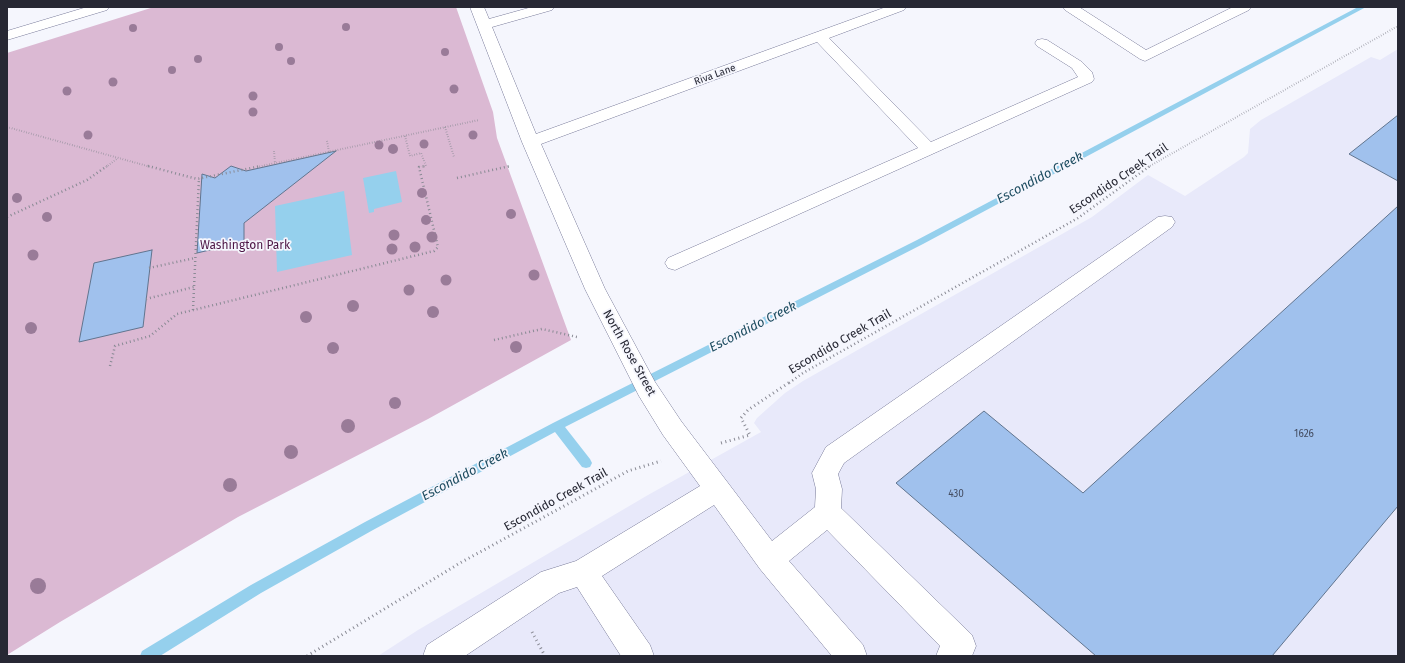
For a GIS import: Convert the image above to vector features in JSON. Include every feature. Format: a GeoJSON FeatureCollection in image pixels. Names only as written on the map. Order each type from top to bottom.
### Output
{"type":"FeatureCollection","features":[{"type":"Feature","properties":{"kind":"street"},"geometry":{"type":"LineString","coordinates":[[7,36],[102,7]]}},
{"type":"Feature","properties":{"kind":"street","name":"North Rose Street"},"geometry":{"type":"LineString","coordinates":[[477,7],[531,142],[595,289],[647,389],[672,428],[770,560],[852,656]]}},
{"type":"Feature","properties":{"kind":"street"},"geometry":{"type":"LineString","coordinates":[[484,25],[547,7]]}},
{"type":"Feature","properties":{"kind":"street","name":"Riva Lane"},"geometry":{"type":"LineString","coordinates":[[531,142],[899,7]]}},
{"type":"Feature","properties":{"kind":"street"},"geometry":{"type":"LineString","coordinates":[[1070,7],[1145,56],[1244,7]]}},
{"type":"Feature","properties":{"kind":"street"},"geometry":{"type":"LineString","coordinates":[[820,37],[928,148]]}},
{"type":"Feature","properties":{"kind":"street"},"geometry":{"type":"LineString","coordinates":[[675,263],[928,148],[1086,79],[1086,75],[1077,65],[1042,43]]}},
{"type":"Feature","properties":{"kind":"street"},"geometry":{"type":"LineString","coordinates":[[951,656],[961,646],[828,513],[829,489],[825,473],[835,455],[1166,222]]}},
{"type":"Feature","properties":{"kind":"street"},"geometry":{"type":"LineString","coordinates":[[438,656],[551,582],[583,572],[717,489]]}},
{"type":"Feature","properties":{"kind":"street"},"geometry":{"type":"LineString","coordinates":[[770,560],[828,513]]}},
{"type":"Feature","properties":{"kind":"street"},"geometry":{"type":"LineString","coordinates":[[583,572],[639,656]]}},
{"type":"Feature","properties":{"kind":"path","name":"Escondido Creek Trail"},"geometry":{"type":"LineString","coordinates":[[307,656],[460,562],[628,471],[750,435],[741,418],[748,410],[803,373],[1078,218],[1156,161],[1398,26]]}},
{"type":"Feature","properties":{"kind":"path"},"geometry":{"type":"LineString","coordinates":[[7,127],[118,158],[199,178],[479,120]]}},
{"type":"Feature","properties":{"kind":"path"},"geometry":{"type":"LineString","coordinates":[[445,127],[454,158]]}},
{"type":"Feature","properties":{"kind":"path"},"geometry":{"type":"LineString","coordinates":[[110,366],[115,346],[150,336],[177,314],[434,251],[438,247],[419,167],[426,166],[421,154],[410,156],[404,136]]}},
{"type":"Feature","properties":{"kind":"path"},"geometry":{"type":"LineString","coordinates":[[328,141],[329,152]]}},
{"type":"Feature","properties":{"kind":"path"},"geometry":{"type":"LineString","coordinates":[[274,151],[275,163]]}},
{"type":"Feature","properties":{"kind":"path"},"geometry":{"type":"LineString","coordinates":[[7,217],[88,180],[118,158]]}},
{"type":"Feature","properties":{"kind":"path"},"geometry":{"type":"LineString","coordinates":[[457,178],[510,166]]}},
{"type":"Feature","properties":{"kind":"path"},"geometry":{"type":"LineString","coordinates":[[193,310],[199,178]]}},
{"type":"Feature","properties":{"kind":"path"},"geometry":{"type":"LineString","coordinates":[[149,268],[195,258]]}},
{"type":"Feature","properties":{"kind":"path"},"geometry":{"type":"LineString","coordinates":[[146,299],[194,287]]}},
{"type":"Feature","properties":{"kind":"path"},"geometry":{"type":"LineString","coordinates":[[494,340],[542,329],[577,337]]}},
{"type":"Feature","properties":{"kind":"shaded area"},"geometry":{"type":"Polygon","coordinates":[[[1398,49],[1398,656],[378,656],[418,630],[648,495],[761,432],[754,423],[757,418],[785,393],[803,381],[1092,217],[1148,175],[1185,196],[1248,153],[1250,129],[1261,120],[1371,57],[1380,60],[1398,49]]]}},
{"type":"Feature","properties":{"kind":"green space","name":"Washington Park"},"geometry":{"type":"Polygon","coordinates":[[[154,7],[456,7],[493,112],[497,138],[571,340],[428,419],[238,517],[7,655],[7,53],[154,7]]]}},
{"type":"Feature","properties":{"kind":"water"},"geometry":{"type":"Polygon","coordinates":[[[396,171],[402,202],[374,209],[374,212],[369,213],[363,178],[396,171]]]}},
{"type":"Feature","properties":{"kind":"water"},"geometry":{"type":"Polygon","coordinates":[[[344,191],[352,255],[277,272],[275,206],[344,191]]]}},
{"type":"Feature","properties":{"kind":"building"},"geometry":{"type":"Polygon","coordinates":[[[1398,115],[1398,181],[1349,154],[1398,115]]]}},
{"type":"Feature","properties":{"kind":"building"},"geometry":{"type":"Polygon","coordinates":[[[336,151],[244,223],[244,242],[197,253],[202,174],[215,178],[231,166],[246,171],[336,151]]]}},
{"type":"Feature","properties":{"kind":"building"},"geometry":{"type":"Polygon","coordinates":[[[1398,206],[1398,506],[1272,656],[1096,656],[896,483],[984,411],[1083,493],[1398,206]]]}},
{"type":"Feature","properties":{"kind":"building"},"geometry":{"type":"Polygon","coordinates":[[[152,250],[143,327],[79,342],[94,263],[152,250]]]}},
{"type":"Feature","properties":{"kind":"waterway","name":"Escondido Creek"},"geometry":{"type":"LineString","coordinates":[[557,426],[920,242],[1363,7]]}},
{"type":"Feature","properties":{"kind":"waterway","name":"Escondido Creek"},"geometry":{"type":"LineString","coordinates":[[147,656],[256,589],[369,526],[557,426]]}},
{"type":"Feature","properties":{"kind":"waterway"},"geometry":{"type":"LineString","coordinates":[[557,426],[586,463]]}}]}
